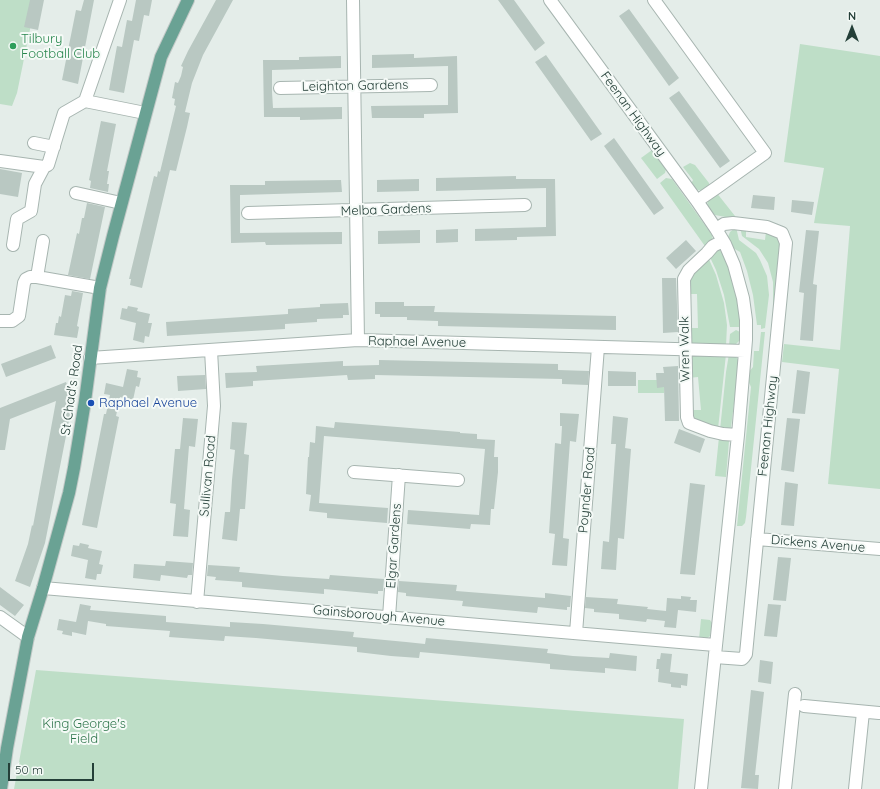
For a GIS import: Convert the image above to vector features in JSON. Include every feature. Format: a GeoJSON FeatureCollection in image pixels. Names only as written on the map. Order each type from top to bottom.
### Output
{"type":"FeatureCollection","features":[{"type":"Feature","properties":{"kind":"main road","name":"St Chad's Road"},"geometry":{"type":"LineString","coordinates":[[2,789],[3,765],[28,637],[69,493],[74,468],[85,401],[100,288],[121,203],[161,57],[188,0]]}},
{"type":"Feature","properties":{"kind":"street"},"geometry":{"type":"LineString","coordinates":[[13,245],[17,219],[31,211],[35,184],[46,166],[54,147],[64,113],[84,101],[120,0]]}},
{"type":"Feature","properties":{"kind":"street"},"geometry":{"type":"LineString","coordinates":[[353,0],[358,340]]}},
{"type":"Feature","properties":{"kind":"street","name":"Feenan Highway"},"geometry":{"type":"LineString","coordinates":[[550,0],[716,229],[735,268],[743,298],[746,320],[745,351],[738,435],[700,789]]}},
{"type":"Feature","properties":{"kind":"street"},"geometry":{"type":"LineString","coordinates":[[654,0],[765,153],[696,201]]}},
{"type":"Feature","properties":{"kind":"street","name":"Leighton Gardens"},"geometry":{"type":"LineString","coordinates":[[280,88],[431,85]]}},
{"type":"Feature","properties":{"kind":"street"},"geometry":{"type":"LineString","coordinates":[[84,101],[145,114]]}},
{"type":"Feature","properties":{"kind":"street"},"geometry":{"type":"LineString","coordinates":[[34,143],[54,147]]}},
{"type":"Feature","properties":{"kind":"street"},"geometry":{"type":"LineString","coordinates":[[0,161],[46,166]]}},
{"type":"Feature","properties":{"kind":"street"},"geometry":{"type":"LineString","coordinates":[[76,193],[121,203]]}},
{"type":"Feature","properties":{"kind":"street","name":"Melba Gardens"},"geometry":{"type":"LineString","coordinates":[[248,213],[525,205]]}},
{"type":"Feature","properties":{"kind":"street","name":"Feenan Highway"},"geometry":{"type":"LineString","coordinates":[[715,651],[740,659],[744,658],[745,655],[786,243],[782,233],[767,227],[733,223],[716,229]]}},
{"type":"Feature","properties":{"kind":"street"},"geometry":{"type":"LineString","coordinates":[[37,277],[43,240]]}},
{"type":"Feature","properties":{"kind":"street","name":"Wren Walk"},"geometry":{"type":"LineString","coordinates":[[723,241],[713,246],[706,252],[684,278],[688,422],[710,431],[738,435]]}},
{"type":"Feature","properties":{"kind":"street"},"geometry":{"type":"LineString","coordinates":[[0,321],[12,321],[19,316],[24,283],[26,279],[30,277],[100,288]]}},
{"type":"Feature","properties":{"kind":"street","name":"Raphael Avenue"},"geometry":{"type":"LineString","coordinates":[[90,358],[358,340],[745,351]]}},
{"type":"Feature","properties":{"kind":"street","name":"Poynder Road"},"geometry":{"type":"LineString","coordinates":[[576,633],[598,347]]}},
{"type":"Feature","properties":{"kind":"street","name":"Sullivan Road"},"geometry":{"type":"LineString","coordinates":[[197,602],[214,406],[211,350]]}},
{"type":"Feature","properties":{"kind":"street"},"geometry":{"type":"LineString","coordinates":[[354,472],[458,480]]}},
{"type":"Feature","properties":{"kind":"street","name":"Elgar Gardens"},"geometry":{"type":"LineString","coordinates":[[389,617],[399,475]]}},
{"type":"Feature","properties":{"kind":"street","name":"Dickens Avenue"},"geometry":{"type":"LineString","coordinates":[[757,539],[880,549]]}},
{"type":"Feature","properties":{"kind":"street","name":"Gainsborough Avenue"},"geometry":{"type":"LineString","coordinates":[[43,588],[576,633],[715,651]]}},
{"type":"Feature","properties":{"kind":"street"},"geometry":{"type":"LineString","coordinates":[[0,617],[28,637]]}},
{"type":"Feature","properties":{"kind":"street"},"geometry":{"type":"LineString","coordinates":[[785,789],[795,694]]}},
{"type":"Feature","properties":{"kind":"street"},"geometry":{"type":"LineString","coordinates":[[804,706],[879,713]]}},
{"type":"Feature","properties":{"kind":"street"},"geometry":{"type":"LineString","coordinates":[[855,789],[863,712]]}},
{"type":"Feature","properties":{"kind":"green space","name":"Tilbury Football Club"},"geometry":{"type":"Polygon","coordinates":[[[0,0],[36,0],[17,93],[12,106],[0,104],[0,0]]]}},
{"type":"Feature","properties":{"kind":"green space"},"geometry":{"type":"Polygon","coordinates":[[[800,44],[880,56],[880,489],[828,484],[839,369],[782,362],[784,344],[840,350],[850,226],[814,223],[824,168],[784,162],[800,44]]]}},
{"type":"Feature","properties":{"kind":"green space"},"geometry":{"type":"Polygon","coordinates":[[[652,150],[666,169],[665,173],[657,179],[641,158],[652,150]]]}},
{"type":"Feature","properties":{"kind":"green space"},"geometry":{"type":"Polygon","coordinates":[[[690,163],[695,165],[709,183],[709,187],[703,191],[694,189],[691,184],[693,180],[683,167],[690,163]]]}},
{"type":"Feature","properties":{"kind":"green space"},"geometry":{"type":"Polygon","coordinates":[[[666,178],[672,179],[712,235],[713,241],[707,249],[660,183],[666,178]]]}},
{"type":"Feature","properties":{"kind":"green space"},"geometry":{"type":"Polygon","coordinates":[[[716,192],[736,219],[715,215],[707,208],[708,199],[716,192]]]}},
{"type":"Feature","properties":{"kind":"green space"},"geometry":{"type":"Polygon","coordinates":[[[736,227],[739,240],[756,253],[767,276],[769,295],[765,328],[761,329],[761,325],[757,325],[753,295],[747,271],[740,252],[733,248],[728,237],[730,232],[736,227]]]}},
{"type":"Feature","properties":{"kind":"green space"},"geometry":{"type":"Polygon","coordinates":[[[740,227],[746,227],[746,237],[765,240],[766,231],[778,238],[781,243],[777,305],[773,304],[773,282],[768,263],[759,249],[742,236],[740,227]]]}},
{"type":"Feature","properties":{"kind":"green space"},"geometry":{"type":"Polygon","coordinates":[[[719,249],[730,271],[739,305],[740,327],[730,327],[724,295],[716,270],[708,253],[719,249]]]}},
{"type":"Feature","properties":{"kind":"green space"},"geometry":{"type":"Polygon","coordinates":[[[707,255],[716,275],[724,303],[727,325],[726,346],[692,346],[687,328],[698,328],[697,294],[687,294],[686,282],[707,255]]]}},
{"type":"Feature","properties":{"kind":"green space"},"geometry":{"type":"Polygon","coordinates":[[[736,330],[740,332],[739,341],[734,346],[729,346],[730,334],[736,330]]]}},
{"type":"Feature","properties":{"kind":"green space"},"geometry":{"type":"Polygon","coordinates":[[[761,332],[765,332],[746,517],[745,523],[742,526],[737,526],[751,387],[748,380],[748,373],[753,367],[754,351],[759,351],[761,332]]]}},
{"type":"Feature","properties":{"kind":"green space"},"geometry":{"type":"Polygon","coordinates":[[[690,354],[726,354],[718,429],[692,421],[690,410],[701,410],[698,377],[688,378],[690,354]]]}},
{"type":"Feature","properties":{"kind":"green space"},"geometry":{"type":"Polygon","coordinates":[[[729,354],[735,355],[738,360],[738,372],[731,427],[730,429],[720,430],[726,372],[729,354]]]}},
{"type":"Feature","properties":{"kind":"green space"},"geometry":{"type":"Polygon","coordinates":[[[638,380],[657,380],[657,387],[664,387],[664,393],[638,393],[638,380]]]}},
{"type":"Feature","properties":{"kind":"green space"},"geometry":{"type":"Polygon","coordinates":[[[719,437],[729,441],[726,477],[715,476],[719,437]]]}},
{"type":"Feature","properties":{"kind":"green space"},"geometry":{"type":"Polygon","coordinates":[[[701,619],[710,620],[712,623],[710,636],[706,639],[699,639],[701,619]]]}},
{"type":"Feature","properties":{"kind":"green space","name":"King George's Field"},"geometry":{"type":"Polygon","coordinates":[[[36,670],[684,719],[678,789],[14,789],[36,670]]]}},
{"type":"Feature","properties":{"kind":"building"},"geometry":{"type":"Polygon","coordinates":[[[30,0],[44,0],[38,30],[24,27],[30,0]]]}},
{"type":"Feature","properties":{"kind":"building"},"geometry":{"type":"Polygon","coordinates":[[[84,0],[94,0],[78,84],[62,80],[76,10],[81,11],[84,0]]]}},
{"type":"Feature","properties":{"kind":"building"},"geometry":{"type":"Polygon","coordinates":[[[136,0],[152,0],[149,16],[144,15],[139,41],[134,40],[124,93],[109,90],[117,46],[122,47],[127,20],[132,21],[136,0]]]}},
{"type":"Feature","properties":{"kind":"building"},"geometry":{"type":"Polygon","coordinates":[[[216,0],[233,0],[203,55],[192,83],[185,112],[190,113],[187,127],[176,171],[170,170],[142,288],[130,285],[131,279],[129,279],[154,176],[157,177],[158,171],[160,172],[176,106],[174,105],[175,99],[172,98],[175,82],[178,83],[183,67],[181,66],[216,0]]]}},
{"type":"Feature","properties":{"kind":"building"},"geometry":{"type":"Polygon","coordinates":[[[498,0],[514,0],[545,43],[535,51],[498,0]]]}},
{"type":"Feature","properties":{"kind":"building"},"geometry":{"type":"Polygon","coordinates":[[[629,9],[679,78],[669,86],[619,16],[629,9]]]}},
{"type":"Feature","properties":{"kind":"building"},"geometry":{"type":"Polygon","coordinates":[[[414,54],[414,58],[457,56],[458,113],[424,114],[424,118],[372,118],[371,106],[448,105],[448,66],[372,68],[372,55],[414,54]]]}},
{"type":"Feature","properties":{"kind":"building"},"geometry":{"type":"Polygon","coordinates":[[[546,55],[602,134],[591,141],[535,62],[546,55]]]}},
{"type":"Feature","properties":{"kind":"building"},"geometry":{"type":"Polygon","coordinates":[[[341,56],[341,68],[272,70],[272,92],[273,108],[342,107],[342,119],[300,120],[300,117],[264,117],[263,60],[299,60],[299,57],[341,56]]]}},
{"type":"Feature","properties":{"kind":"building"},"geometry":{"type":"Polygon","coordinates":[[[679,91],[730,161],[720,168],[669,98],[679,91]]]}},
{"type":"Feature","properties":{"kind":"building"},"geometry":{"type":"Polygon","coordinates":[[[101,121],[116,124],[107,171],[109,171],[107,184],[109,184],[108,192],[90,188],[91,181],[89,180],[101,121]]]}},
{"type":"Feature","properties":{"kind":"building"},"geometry":{"type":"Polygon","coordinates":[[[614,138],[664,208],[654,215],[604,146],[614,138]]]}},
{"type":"Feature","properties":{"kind":"building"},"geometry":{"type":"Polygon","coordinates":[[[0,169],[22,173],[18,197],[0,194],[0,169]]]}},
{"type":"Feature","properties":{"kind":"building"},"geometry":{"type":"Polygon","coordinates":[[[516,176],[516,179],[555,179],[556,236],[517,237],[517,240],[475,241],[475,229],[546,227],[546,188],[436,191],[436,178],[516,176]]]}},
{"type":"Feature","properties":{"kind":"building"},"geometry":{"type":"Polygon","coordinates":[[[419,179],[419,191],[377,192],[377,180],[419,179]]]}},
{"type":"Feature","properties":{"kind":"building"},"geometry":{"type":"Polygon","coordinates":[[[341,180],[342,192],[240,195],[240,233],[342,232],[342,244],[266,245],[265,242],[231,243],[230,185],[265,185],[265,181],[341,180]]]}},
{"type":"Feature","properties":{"kind":"building"},"geometry":{"type":"Polygon","coordinates":[[[753,195],[775,197],[774,210],[751,208],[753,195]]]}},
{"type":"Feature","properties":{"kind":"building"},"geometry":{"type":"Polygon","coordinates":[[[792,200],[814,202],[812,215],[791,212],[792,200]]]}},
{"type":"Feature","properties":{"kind":"building"},"geometry":{"type":"Polygon","coordinates":[[[87,203],[105,207],[90,279],[68,275],[77,233],[79,234],[87,203]]]}},
{"type":"Feature","properties":{"kind":"building"},"geometry":{"type":"Polygon","coordinates":[[[458,229],[458,242],[436,243],[436,230],[458,229]]]}},
{"type":"Feature","properties":{"kind":"building"},"geometry":{"type":"Polygon","coordinates":[[[420,230],[420,243],[378,244],[378,231],[420,230]]]}},
{"type":"Feature","properties":{"kind":"building"},"geometry":{"type":"Polygon","coordinates":[[[806,230],[819,231],[813,284],[817,285],[813,341],[800,340],[804,293],[799,292],[806,230]]]}},
{"type":"Feature","properties":{"kind":"building"},"geometry":{"type":"Polygon","coordinates":[[[686,240],[696,251],[676,269],[666,258],[686,240]]]}},
{"type":"Feature","properties":{"kind":"building"},"geometry":{"type":"Polygon","coordinates":[[[662,278],[676,278],[678,332],[663,333],[662,278]]]}},
{"type":"Feature","properties":{"kind":"building"},"geometry":{"type":"Polygon","coordinates":[[[72,291],[83,293],[77,326],[79,327],[77,338],[54,335],[56,323],[58,323],[59,316],[61,317],[65,295],[71,296],[72,291]]]}},
{"type":"Feature","properties":{"kind":"building"},"geometry":{"type":"Polygon","coordinates":[[[375,302],[404,302],[404,306],[435,306],[434,312],[616,316],[616,330],[438,326],[438,321],[407,320],[407,317],[380,317],[380,314],[375,314],[375,302]]]}},
{"type":"Feature","properties":{"kind":"building"},"geometry":{"type":"Polygon","coordinates":[[[348,303],[349,315],[343,315],[343,318],[317,319],[317,322],[285,324],[285,329],[167,336],[166,322],[288,314],[288,309],[320,307],[320,304],[348,303]]]}},
{"type":"Feature","properties":{"kind":"building"},"geometry":{"type":"Polygon","coordinates":[[[128,306],[138,308],[137,311],[150,314],[148,323],[152,323],[149,337],[145,336],[144,343],[133,340],[136,323],[120,319],[122,308],[127,309],[128,306]]]}},
{"type":"Feature","properties":{"kind":"building"},"geometry":{"type":"Polygon","coordinates":[[[51,345],[56,358],[6,377],[1,364],[51,345]]]}},
{"type":"Feature","properties":{"kind":"building"},"geometry":{"type":"Polygon","coordinates":[[[379,360],[558,364],[558,370],[589,371],[588,385],[562,384],[562,379],[375,375],[375,379],[348,380],[347,375],[253,381],[253,386],[226,388],[225,373],[257,372],[256,366],[343,361],[343,366],[379,365],[379,360]]]}},
{"type":"Feature","properties":{"kind":"building"},"geometry":{"type":"Polygon","coordinates":[[[678,366],[679,421],[665,421],[664,387],[657,388],[656,373],[664,373],[663,367],[678,366]]]}},
{"type":"Feature","properties":{"kind":"building"},"geometry":{"type":"Polygon","coordinates":[[[127,369],[138,371],[137,377],[141,378],[139,387],[136,386],[133,400],[120,397],[116,416],[119,417],[97,528],[82,525],[104,414],[106,414],[110,395],[104,394],[106,383],[123,387],[127,369]]]}},
{"type":"Feature","properties":{"kind":"building"},"geometry":{"type":"Polygon","coordinates":[[[797,370],[810,372],[805,414],[792,413],[797,370]]]}},
{"type":"Feature","properties":{"kind":"building"},"geometry":{"type":"Polygon","coordinates":[[[608,371],[636,372],[636,386],[608,386],[608,371]]]}},
{"type":"Feature","properties":{"kind":"building"},"geometry":{"type":"Polygon","coordinates":[[[205,375],[206,389],[178,391],[177,376],[205,375]]]}},
{"type":"Feature","properties":{"kind":"building"},"geometry":{"type":"Polygon","coordinates":[[[66,382],[73,400],[45,543],[30,587],[15,581],[28,544],[32,525],[33,526],[56,401],[10,419],[5,450],[0,450],[0,408],[66,382]]]}},
{"type":"Feature","properties":{"kind":"building"},"geometry":{"type":"Polygon","coordinates":[[[560,413],[579,414],[576,442],[570,441],[563,538],[569,539],[567,566],[552,565],[555,534],[549,533],[555,443],[561,444],[562,426],[560,426],[560,413]]]}},
{"type":"Feature","properties":{"kind":"building"},"geometry":{"type":"Polygon","coordinates":[[[613,416],[628,418],[625,448],[631,449],[624,539],[618,538],[616,570],[601,569],[603,541],[609,542],[616,444],[611,444],[613,416]]]}},
{"type":"Feature","properties":{"kind":"building"},"geometry":{"type":"Polygon","coordinates":[[[183,418],[198,419],[195,447],[189,446],[184,509],[190,510],[188,537],[173,536],[176,504],[170,503],[175,449],[180,449],[183,418]]]}},
{"type":"Feature","properties":{"kind":"building"},"geometry":{"type":"Polygon","coordinates":[[[787,418],[800,419],[794,472],[781,470],[787,418]]]}},
{"type":"Feature","properties":{"kind":"building"},"geometry":{"type":"Polygon","coordinates":[[[232,422],[247,423],[244,454],[249,455],[245,509],[240,509],[237,541],[222,539],[225,512],[230,512],[235,450],[230,449],[232,422]]]}},
{"type":"Feature","properties":{"kind":"building"},"geometry":{"type":"Polygon","coordinates":[[[335,422],[460,432],[477,434],[477,439],[495,440],[494,457],[498,457],[498,472],[494,509],[491,509],[490,525],[471,524],[470,529],[407,524],[408,510],[479,515],[485,449],[324,436],[319,503],[388,508],[387,523],[327,518],[327,513],[309,511],[311,495],[306,494],[310,442],[315,443],[316,426],[334,428],[335,422]]]}},
{"type":"Feature","properties":{"kind":"building"},"geometry":{"type":"Polygon","coordinates":[[[679,429],[705,439],[700,453],[674,443],[679,429]]]}},
{"type":"Feature","properties":{"kind":"building"},"geometry":{"type":"Polygon","coordinates":[[[785,482],[798,484],[794,526],[781,525],[785,482]]]}},
{"type":"Feature","properties":{"kind":"building"},"geometry":{"type":"Polygon","coordinates":[[[690,483],[705,485],[695,575],[680,574],[690,483]]]}},
{"type":"Feature","properties":{"kind":"building"},"geometry":{"type":"Polygon","coordinates":[[[80,543],[89,545],[88,548],[102,551],[99,564],[103,565],[101,574],[97,574],[96,580],[85,578],[88,560],[71,556],[73,545],[79,546],[80,543]]]}},
{"type":"Feature","properties":{"kind":"building"},"geometry":{"type":"Polygon","coordinates":[[[778,557],[791,558],[786,601],[773,600],[778,557]]]}},
{"type":"Feature","properties":{"kind":"building"},"geometry":{"type":"Polygon","coordinates":[[[166,561],[193,563],[192,575],[188,575],[187,578],[161,575],[160,581],[133,578],[134,564],[165,566],[166,561]]]}},
{"type":"Feature","properties":{"kind":"building"},"geometry":{"type":"Polygon","coordinates":[[[208,565],[240,567],[239,572],[283,576],[329,579],[330,575],[384,579],[383,591],[378,591],[378,594],[324,589],[324,594],[242,587],[242,582],[215,580],[216,577],[207,576],[208,565]]]}},
{"type":"Feature","properties":{"kind":"building"},"geometry":{"type":"Polygon","coordinates":[[[399,581],[457,585],[456,591],[545,598],[545,593],[571,596],[570,607],[567,607],[567,610],[538,607],[537,613],[462,606],[463,601],[406,596],[406,593],[398,592],[399,581]]]}},
{"type":"Feature","properties":{"kind":"building"},"geometry":{"type":"Polygon","coordinates":[[[0,587],[24,605],[15,616],[0,605],[0,587]]]}},
{"type":"Feature","properties":{"kind":"building"},"geometry":{"type":"Polygon","coordinates":[[[681,596],[691,597],[690,600],[697,600],[696,612],[678,610],[676,628],[664,627],[665,621],[647,619],[646,622],[619,619],[619,614],[594,612],[594,609],[585,608],[586,597],[618,599],[617,604],[648,607],[647,609],[666,611],[667,598],[681,599],[681,596]]]}},
{"type":"Feature","properties":{"kind":"building"},"geometry":{"type":"Polygon","coordinates":[[[80,604],[91,606],[90,610],[166,616],[166,622],[230,627],[230,622],[263,624],[354,632],[353,637],[425,644],[426,638],[548,649],[547,653],[573,656],[609,658],[610,653],[637,656],[636,671],[605,668],[605,673],[550,669],[550,664],[420,652],[419,658],[391,656],[357,652],[357,647],[256,638],[225,636],[224,641],[169,637],[170,631],[106,626],[106,624],[88,621],[86,635],[72,632],[72,636],[62,634],[63,631],[57,630],[59,619],[76,622],[80,604]]]}},
{"type":"Feature","properties":{"kind":"building"},"geometry":{"type":"Polygon","coordinates":[[[768,604],[781,605],[777,637],[764,636],[768,604]]]}},
{"type":"Feature","properties":{"kind":"building"},"geometry":{"type":"Polygon","coordinates":[[[661,653],[672,654],[670,672],[688,674],[687,686],[681,685],[681,688],[671,687],[671,684],[658,682],[659,669],[656,669],[657,659],[660,659],[661,653]]]}},
{"type":"Feature","properties":{"kind":"building"},"geometry":{"type":"Polygon","coordinates":[[[760,660],[773,662],[771,684],[758,682],[760,660]]]}},
{"type":"Feature","properties":{"kind":"building"},"geometry":{"type":"Polygon","coordinates":[[[751,690],[764,692],[755,775],[759,775],[758,789],[741,788],[751,690]]]}},
{"type":"Feature","properties":{"kind":"place","name":"Tilbury Football Club"},"geometry":{"type":"Point","coordinates":[13,46]}},
{"type":"Feature","properties":{"kind":"place","name":"Raphael Avenue"},"geometry":{"type":"Point","coordinates":[91,403]}}]}
